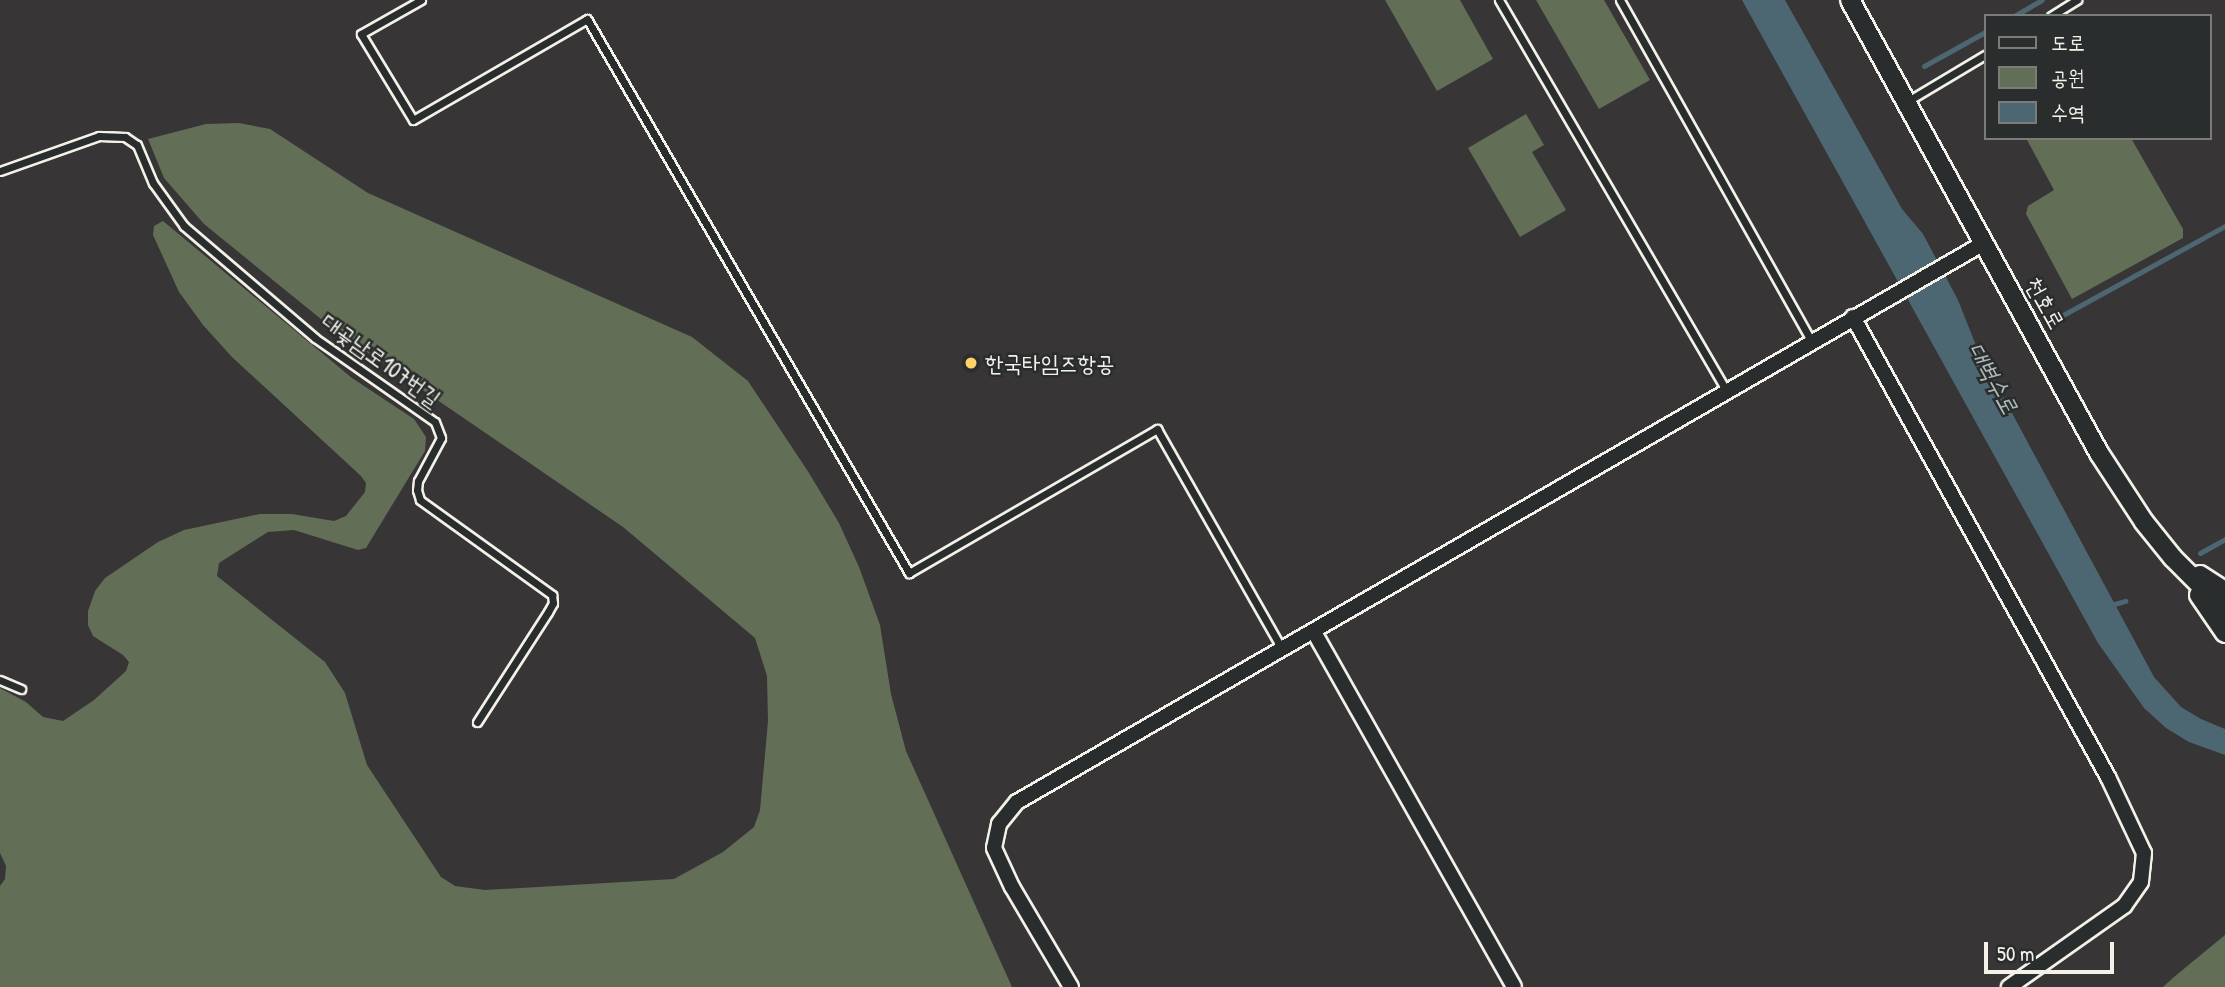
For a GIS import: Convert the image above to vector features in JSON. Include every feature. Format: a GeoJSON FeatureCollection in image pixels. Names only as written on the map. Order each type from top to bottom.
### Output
{"type":"FeatureCollection","features":[{"type":"Feature","properties":{"kind":"street","name":"천호로"},"geometry":{"type":"LineString","coordinates":[[1850,0],[1908,101],[2099,453],[2144,522],[2173,558],[2225,610]]}},
{"type":"Feature","properties":{"kind":"street"},"geometry":{"type":"LineString","coordinates":[[1071,987],[1012,887],[994,848],[994,836],[1006,811],[1035,789],[1314,632],[1811,341],[1984,243]]}},
{"type":"Feature","properties":{"kind":"street"},"geometry":{"type":"LineString","coordinates":[[1853,317],[2108,776],[2144,853],[2141,881],[2124,906],[2009,987]]}},
{"type":"Feature","properties":{"kind":"street"},"geometry":{"type":"LineString","coordinates":[[2173,558],[2225,591]]}},
{"type":"Feature","properties":{"kind":"street"},"geometry":{"type":"LineString","coordinates":[[2173,558],[2225,633]]}},
{"type":"Feature","properties":{"kind":"street"},"geometry":{"type":"LineString","coordinates":[[1314,632],[1514,987]]}},
{"type":"Feature","properties":{"kind":"lane"},"geometry":{"type":"LineString","coordinates":[[421,0],[361,34],[413,120],[587,19],[909,572],[1157,429],[1283,649]]}},
{"type":"Feature","properties":{"kind":"lane"},"geometry":{"type":"LineString","coordinates":[[1499,0],[1727,392]]}},
{"type":"Feature","properties":{"kind":"lane"},"geometry":{"type":"LineString","coordinates":[[1620,0],[1811,341]]}},
{"type":"Feature","properties":{"kind":"lane"},"geometry":{"type":"LineString","coordinates":[[2054,14],[2077,0]]}},
{"type":"Feature","properties":{"kind":"lane"},"geometry":{"type":"LineString","coordinates":[[1908,101],[1983,56]]}},
{"type":"Feature","properties":{"kind":"lane","name":"대곶남로107번길"},"geometry":{"type":"LineString","coordinates":[[0,172],[99,136],[125,137],[137,145],[153,183],[184,226],[315,338],[435,422],[441,438],[418,481],[416,490],[420,500],[552,595],[553,603],[548,612],[477,722]]}},
{"type":"Feature","properties":{"kind":"lane"},"geometry":{"type":"LineString","coordinates":[[0,680],[21,689]]}},
{"type":"Feature","properties":{"kind":"green space"},"geometry":{"type":"Polygon","coordinates":[[[1385,0],[1460,0],[1493,59],[1437,91],[1385,0]]]}},
{"type":"Feature","properties":{"kind":"green space"},"geometry":{"type":"Polygon","coordinates":[[[1536,0],[1604,0],[1650,80],[1599,109],[1536,0]]]}},
{"type":"Feature","properties":{"kind":"green space"},"geometry":{"type":"Polygon","coordinates":[[[1526,114],[1544,145],[1532,152],[1566,210],[1520,237],[1468,148],[1526,114]]]}},
{"type":"Feature","properties":{"kind":"green space"},"geometry":{"type":"Polygon","coordinates":[[[239,123],[270,129],[368,193],[692,337],[748,381],[839,523],[859,567],[880,625],[891,694],[906,751],[1012,987],[0,987],[0,886],[5,879],[6,866],[0,853],[0,688],[26,702],[43,717],[63,721],[94,700],[126,671],[129,662],[123,655],[93,636],[88,625],[88,611],[95,591],[105,578],[158,542],[184,530],[260,514],[292,514],[334,521],[346,516],[365,492],[366,483],[361,476],[232,357],[203,325],[179,292],[153,235],[154,226],[163,221],[352,378],[414,419],[426,437],[425,451],[366,548],[358,550],[294,530],[268,532],[219,563],[217,576],[325,662],[345,693],[367,765],[441,877],[455,886],[485,890],[674,879],[723,852],[754,827],[760,810],[768,721],[767,676],[755,638],[623,527],[332,328],[204,224],[164,178],[148,139],[206,124],[239,123]]]}},
{"type":"Feature","properties":{"kind":"green space"},"geometry":{"type":"Polygon","coordinates":[[[2027,140],[2132,140],[2183,229],[2183,238],[2072,299],[2026,214],[2028,206],[2054,190],[2027,140]]]}},
{"type":"Feature","properties":{"kind":"green space"},"geometry":{"type":"Polygon","coordinates":[[[2225,935],[2225,987],[2163,987],[2174,977],[2225,935]]]}},
{"type":"Feature","properties":{"kind":"water","name":"대벽수로"},"geometry":{"type":"Polygon","coordinates":[[[1742,0],[1785,0],[1902,209],[1923,234],[1958,300],[1977,348],[2154,677],[2181,707],[2225,729],[2225,755],[2189,742],[2166,728],[2144,708],[2098,643],[1742,0]]]}},
{"type":"Feature","properties":{"kind":"waterway"},"geometry":{"type":"LineString","coordinates":[[2018,14],[2042,0]]}},
{"type":"Feature","properties":{"kind":"waterway"},"geometry":{"type":"LineString","coordinates":[[1924,66],[1983,33]]}},
{"type":"Feature","properties":{"kind":"waterway"},"geometry":{"type":"LineString","coordinates":[[2063,315],[2225,226]]}},
{"type":"Feature","properties":{"kind":"waterway"},"geometry":{"type":"LineString","coordinates":[[2200,553],[2225,539]]}},
{"type":"Feature","properties":{"kind":"waterway"},"geometry":{"type":"LineString","coordinates":[[2111,605],[2125,601]]}},
{"type":"Feature","properties":{"kind":"place","name":"한국타임즈항공"},"geometry":{"type":"Point","coordinates":[971,363]}}]}
